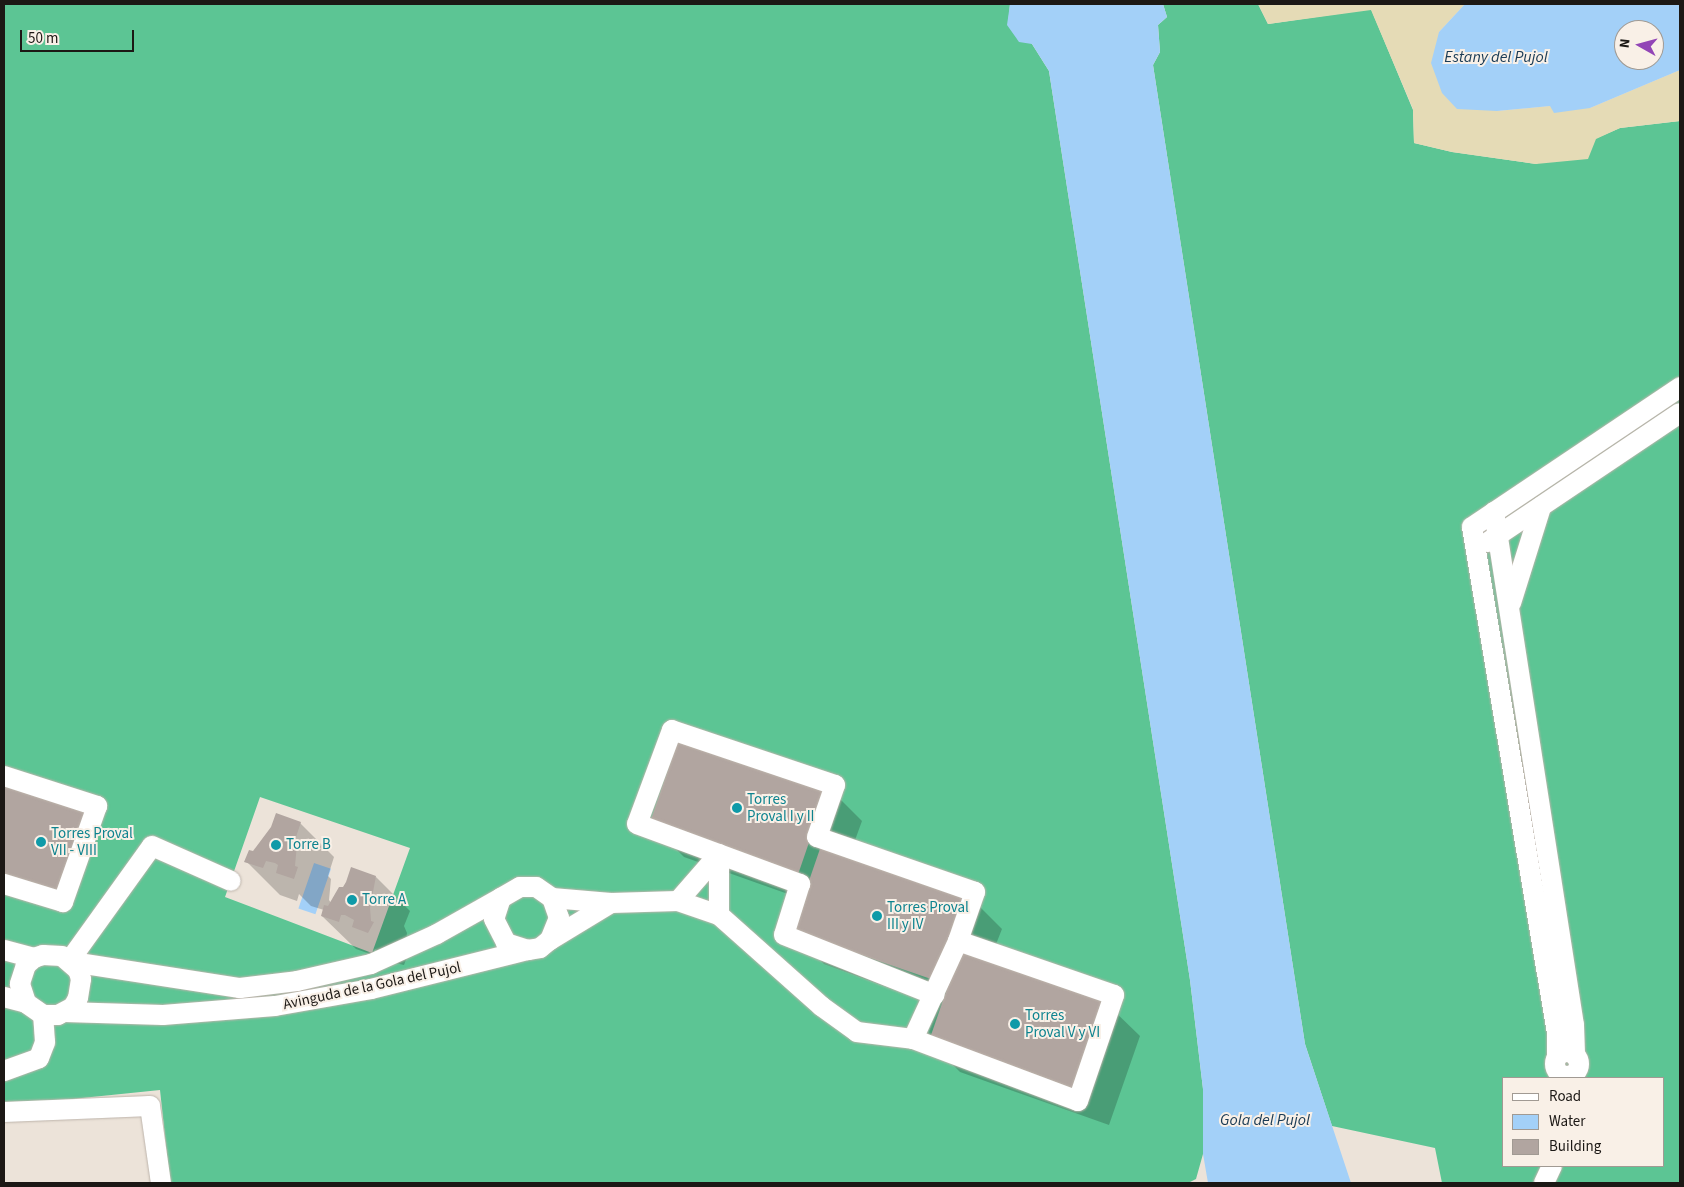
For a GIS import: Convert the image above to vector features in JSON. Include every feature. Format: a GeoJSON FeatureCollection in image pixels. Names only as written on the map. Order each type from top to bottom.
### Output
{"type":"FeatureCollection","features":[{"type":"Feature","properties":{"kind":"street"},"geometry":{"type":"LineString","coordinates":[[1566,1069],[1557,1032],[1472,527],[1680,387]]}},
{"type":"Feature","properties":{"kind":"street"},"geometry":{"type":"LineString","coordinates":[[1476,550],[1680,413]]}},
{"type":"Feature","properties":{"kind":"street"},"geometry":{"type":"LineString","coordinates":[[1509,607],[1541,506]]}},
{"type":"Feature","properties":{"kind":"street"},"geometry":{"type":"LineString","coordinates":[[1494,512],[1574,1024],[1566,1069]]}},
{"type":"Feature","properties":{"kind":"street"},"geometry":{"type":"LineString","coordinates":[[913,1039],[935,995],[958,941],[975,892],[817,837],[835,785],[672,730],[637,824],[800,884],[784,935],[935,995]]}},
{"type":"Feature","properties":{"kind":"street"},"geometry":{"type":"LineString","coordinates":[[4,776],[97,806],[63,902],[4,884]]}},
{"type":"Feature","properties":{"kind":"street"},"geometry":{"type":"LineString","coordinates":[[71,961],[152,846],[231,881]]}},
{"type":"Feature","properties":{"kind":"street"},"geometry":{"type":"LineString","coordinates":[[678,901],[719,854]]}},
{"type":"Feature","properties":{"kind":"street"},"geometry":{"type":"LineString","coordinates":[[719,854],[719,915]]}},
{"type":"Feature","properties":{"kind":"street"},"geometry":{"type":"LineString","coordinates":[[611,903],[550,940],[528,950],[506,943],[494,919],[501,898],[520,886],[536,887],[552,898],[611,903],[678,901],[719,915],[821,1006],[857,1032],[913,1039],[1078,1101],[1114,995],[958,941]]}},
{"type":"Feature","properties":{"kind":"street","name":"Avinguda de la Gola del Pujol"},"geometry":{"type":"LineString","coordinates":[[71,961],[240,988],[298,981],[371,964],[437,934],[501,898]]}},
{"type":"Feature","properties":{"kind":"street"},"geometry":{"type":"LineString","coordinates":[[550,940],[559,918],[552,898]]}},
{"type":"Feature","properties":{"kind":"street"},"geometry":{"type":"LineString","coordinates":[[4,950],[34,958],[52,954],[71,961],[81,979],[81,989],[73,1007],[65,1012],[43,1015],[26,1003],[4,997]]}},
{"type":"Feature","properties":{"kind":"street","name":"Avinguda de la Gola del Pujol"},"geometry":{"type":"LineString","coordinates":[[65,1012],[163,1014],[275,1006],[371,989],[528,950]]}},
{"type":"Feature","properties":{"kind":"street"},"geometry":{"type":"LineString","coordinates":[[26,1003],[20,984],[26,965],[34,958]]}},
{"type":"Feature","properties":{"kind":"street"},"geometry":{"type":"LineString","coordinates":[[4,1071],[39,1058],[45,1042],[43,1015]]}},
{"type":"Feature","properties":{"kind":"street"},"geometry":{"type":"LineString","coordinates":[[4,1112],[150,1106],[161,1183]]}},
{"type":"Feature","properties":{"kind":"street"},"geometry":{"type":"LineString","coordinates":[[1544,1183],[1552,1167]]}},
{"type":"Feature","properties":{"kind":"green space"},"geometry":{"type":"Polygon","coordinates":[[[4,4],[1010,4],[1008,25],[1032,44],[1049,71],[1190,980],[1203,1089],[1203,1154],[1196,1179],[1188,1183],[170,1183],[160,1090],[4,1106],[4,875],[60,894],[4,781],[4,4]],[[260,797],[225,897],[372,953],[410,848],[260,797]]]}},
{"type":"Feature","properties":{"kind":"green space"},"geometry":{"type":"Polygon","coordinates":[[[1163,4],[1258,4],[1268,24],[1371,9],[1413,110],[1414,143],[1452,152],[1536,164],[1620,128],[1680,121],[1680,1183],[1442,1183],[1435,1148],[1332,1126],[1305,1044],[1153,65],[1160,52],[1158,25],[1167,17],[1163,4]]]}},
{"type":"Feature","properties":{"kind":"sand"},"geometry":{"type":"Polygon","coordinates":[[[1258,4],[1465,4],[1439,32],[1497,111],[1550,106],[1590,108],[1680,70],[1680,121],[1620,128],[1596,139],[1588,159],[1536,164],[1452,152],[1414,143],[1413,109],[1371,10],[1268,24],[1258,4]]]}},
{"type":"Feature","properties":{"kind":"water","name":"Gola del Pujol"},"geometry":{"type":"Polygon","coordinates":[[[1010,4],[1163,4],[1167,17],[1158,25],[1160,52],[1153,65],[1305,1044],[1351,1183],[1208,1183],[1203,1154],[1203,1089],[1190,980],[1049,71],[1032,44],[1019,42],[1007,25],[1010,4]]]}},
{"type":"Feature","properties":{"kind":"water","name":"Estany del Pujol"},"geometry":{"type":"Polygon","coordinates":[[[1465,4],[1680,4],[1680,70],[1590,108],[1554,113],[1550,106],[1497,111],[1457,109],[1442,93],[1431,63],[1439,32],[1465,4]]]}},
{"type":"Feature","properties":{"kind":"water"},"geometry":{"type":"Polygon","coordinates":[[[314,863],[331,869],[315,914],[298,908],[314,863]]]}},
{"type":"Feature","properties":{"kind":"building","name":"Torres Proval I y II"},"geometry":{"type":"Polygon","coordinates":[[[680,735],[828,786],[798,874],[650,823],[680,735]]]}},
{"type":"Feature","properties":{"kind":"building","name":"Torres Proval VII - VIII"},"geometry":{"type":"Polygon","coordinates":[[[4,781],[90,809],[60,894],[4,875],[4,781]]]}},
{"type":"Feature","properties":{"kind":"building","name":"Torre B"},"geometry":{"type":"Polygon","coordinates":[[[276,813],[301,822],[294,843],[297,844],[295,866],[298,867],[294,879],[276,873],[278,865],[275,863],[266,861],[263,868],[244,862],[249,850],[253,851],[271,827],[276,813]]]}},
{"type":"Feature","properties":{"kind":"building","name":"Torres Proval III y IV"},"geometry":{"type":"Polygon","coordinates":[[[822,843],[969,893],[938,981],[792,931],[822,843]]]}},
{"type":"Feature","properties":{"kind":"building","name":"Torre A"},"geometry":{"type":"Polygon","coordinates":[[[351,867],[376,876],[370,908],[371,921],[374,922],[368,933],[352,927],[354,920],[345,915],[341,915],[339,922],[321,916],[324,905],[328,906],[339,887],[343,887],[351,867]]]}},
{"type":"Feature","properties":{"kind":"building","name":"Torres Proval V y VI"},"geometry":{"type":"Polygon","coordinates":[[[960,951],[1107,1001],[1076,1091],[929,1041],[960,951]]]}},
{"type":"Feature","properties":{"kind":"place","name":"Torres Proval I y II"},"geometry":{"type":"Point","coordinates":[737,808]}},
{"type":"Feature","properties":{"kind":"place","name":"Torres Proval VII - VIII"},"geometry":{"type":"Point","coordinates":[41,842]}},
{"type":"Feature","properties":{"kind":"place","name":"Torre B"},"geometry":{"type":"Point","coordinates":[276,845]}},
{"type":"Feature","properties":{"kind":"place","name":"Torre A"},"geometry":{"type":"Point","coordinates":[352,900]}},
{"type":"Feature","properties":{"kind":"place","name":"Torres Proval III y IV"},"geometry":{"type":"Point","coordinates":[877,916]}},
{"type":"Feature","properties":{"kind":"place","name":"Torres Proval V y VI"},"geometry":{"type":"Point","coordinates":[1015,1024]}}]}
